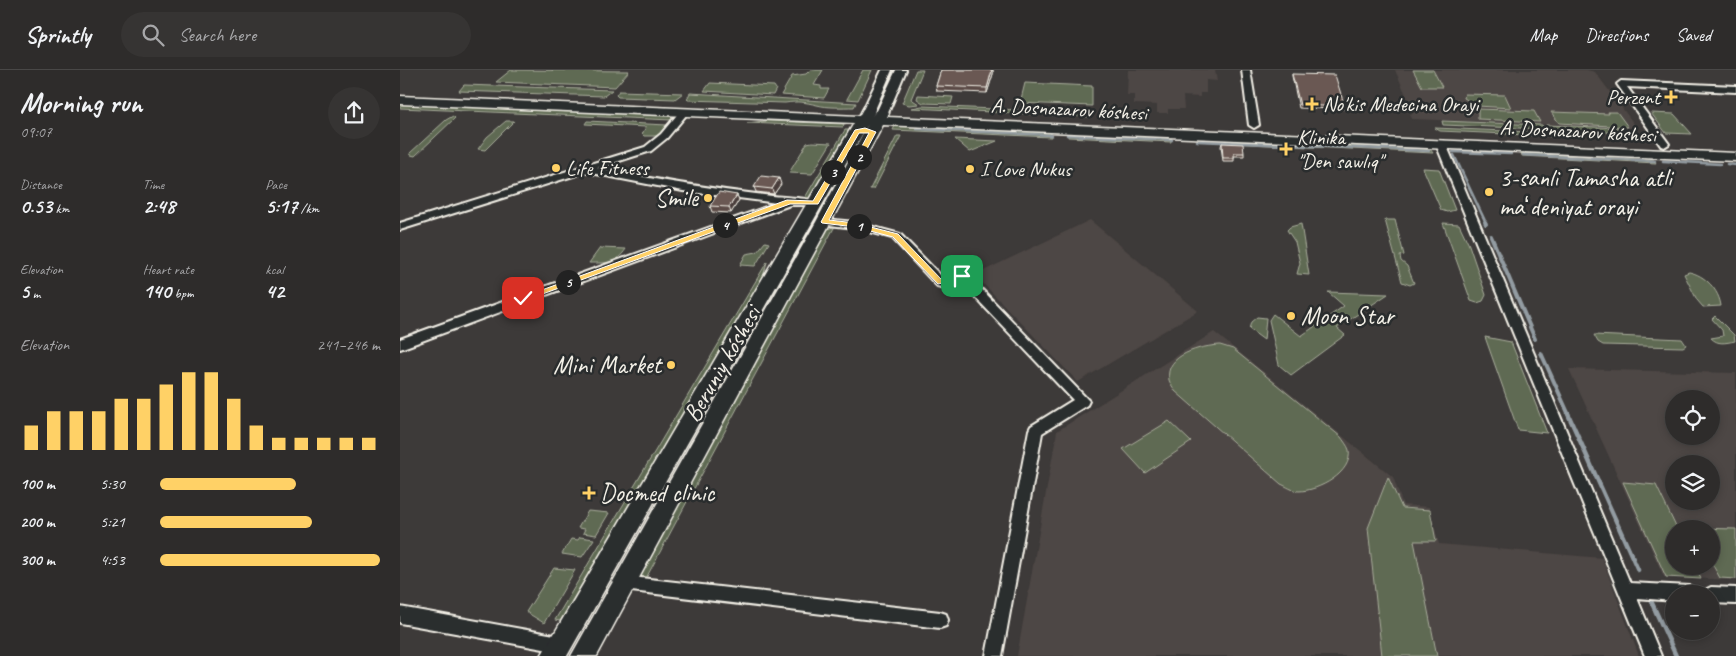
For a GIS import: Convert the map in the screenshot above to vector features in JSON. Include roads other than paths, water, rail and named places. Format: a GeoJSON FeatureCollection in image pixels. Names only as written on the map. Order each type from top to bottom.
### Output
{"type":"FeatureCollection","features":[{"type":"Feature","properties":{"kind":"main road","name":"A. Dosnazarov kóshesi"},"geometry":{"type":"LineString","coordinates":[[400,92],[864,120]]}},
{"type":"Feature","properties":{"kind":"main road","name":"A. Dosnazarov kóshesi"},"geometry":{"type":"LineString","coordinates":[[400,100],[864,120],[905,117],[1254,125],[1736,147]]}},
{"type":"Feature","properties":{"kind":"main road","name":"A. Dosnazarov kóshesi"},"geometry":{"type":"LineString","coordinates":[[905,117],[1736,157]]}},
{"type":"Feature","properties":{"kind":"main road","name":"Beruniy kóshesi"},"geometry":{"type":"LineString","coordinates":[[557,650],[864,120]]}},
{"type":"Feature","properties":{"kind":"main road","name":"Beruniy kóshesi"},"geometry":{"type":"LineString","coordinates":[[583,656],[824,222],[864,120]]}},
{"type":"Feature","properties":{"kind":"main road"},"geometry":{"type":"LineString","coordinates":[[649,491],[672,494]]}},
{"type":"Feature","properties":{"kind":"street","name":"Beruniy kóshesi"},"geometry":{"type":"LineString","coordinates":[[864,120],[887,70]]}},
{"type":"Feature","properties":{"kind":"street","name":"Beruniy kóshesi"},"geometry":{"type":"LineString","coordinates":[[864,120],[889,98],[901,70]]}},
{"type":"Feature","properties":{"kind":"street"},"geometry":{"type":"LineString","coordinates":[[1246,70],[1254,125]]}},
{"type":"Feature","properties":{"kind":"street"},"geometry":{"type":"LineString","coordinates":[[1664,144],[1621,84],[1736,89]]}},
{"type":"Feature","properties":{"kind":"street"},"geometry":{"type":"LineString","coordinates":[[875,98],[881,100],[889,98]]}},
{"type":"Feature","properties":{"kind":"street"},"geometry":{"type":"LineString","coordinates":[[400,227],[648,149],[664,136],[684,112]]}},
{"type":"Feature","properties":{"kind":"street"},"geometry":{"type":"LineString","coordinates":[[1441,144],[1653,656]]}},
{"type":"Feature","properties":{"kind":"street"},"geometry":{"type":"LineString","coordinates":[[584,169],[683,188],[790,202],[815,203]]}},
{"type":"Feature","properties":{"kind":"street"},"geometry":{"type":"LineString","coordinates":[[400,344],[790,202]]}},
{"type":"Feature","properties":{"kind":"street"},"geometry":{"type":"LineString","coordinates":[[824,222],[855,225],[896,236],[941,283],[962,276],[1082,401],[1036,430],[994,656]]}},
{"type":"Feature","properties":{"kind":"street"},"geometry":{"type":"LineString","coordinates":[[624,582],[940,620]]}},
{"type":"Feature","properties":{"kind":"street"},"geometry":{"type":"LineString","coordinates":[[1626,590],[1665,592]]}},
{"type":"Feature","properties":{"kind":"street"},"geometry":{"type":"LineString","coordinates":[[1720,595],[1736,596]]}},
{"type":"Feature","properties":{"kind":"street"},"geometry":{"type":"LineString","coordinates":[[400,614],[557,650]]}},
{"type":"Feature","properties":{"kind":"waterway"},"geometry":{"type":"LineString","coordinates":[[916,129],[1052,135]]}},
{"type":"Feature","properties":{"kind":"waterway"},"geometry":{"type":"LineString","coordinates":[[1067,135],[1172,140]]}},
{"type":"Feature","properties":{"kind":"waterway"},"geometry":{"type":"LineString","coordinates":[[1197,141],[1429,151]]}},
{"type":"Feature","properties":{"kind":"waterway"},"geometry":{"type":"LineString","coordinates":[[1453,152],[1511,154]]}},
{"type":"Feature","properties":{"kind":"waterway"},"geometry":{"type":"LineString","coordinates":[[1454,155],[1486,223]]}},
{"type":"Feature","properties":{"kind":"waterway"},"geometry":{"type":"LineString","coordinates":[[1523,155],[1655,161]]}},
{"type":"Feature","properties":{"kind":"waterway"},"geometry":{"type":"LineString","coordinates":[[1663,161],[1720,164]]}},
{"type":"Feature","properties":{"kind":"waterway"},"geometry":{"type":"LineString","coordinates":[[1727,164],[1736,165]]}},
{"type":"Feature","properties":{"kind":"waterway"},"geometry":{"type":"LineString","coordinates":[[1491,236],[1535,339]]}},
{"type":"Feature","properties":{"kind":"waterway"},"geometry":{"type":"LineString","coordinates":[[1541,353],[1569,415]]}},
{"type":"Feature","properties":{"kind":"waterway"},"geometry":{"type":"LineString","coordinates":[[1568,414],[1638,570]]}},
{"type":"Feature","properties":{"kind":"waterway"},"geometry":{"type":"LineString","coordinates":[[1651,601],[1676,656]]}},
{"type":"Feature","properties":{"kind":"place","name":"Perzent"},"geometry":{"type":"Point","coordinates":[1671,97]}},
{"type":"Feature","properties":{"kind":"place","name":"No'kis Medecina Orayi"},"geometry":{"type":"Point","coordinates":[1312,104]}},
{"type":"Feature","properties":{"kind":"place","name":"Klinika \"Den sawlıq\""},"geometry":{"type":"Point","coordinates":[1286,149]}},
{"type":"Feature","properties":{"kind":"place","name":"Life Fitness"},"geometry":{"type":"Point","coordinates":[556,168]}},
{"type":"Feature","properties":{"kind":"place","name":"I Love Nukus"},"geometry":{"type":"Point","coordinates":[970,169]}},
{"type":"Feature","properties":{"kind":"place","name":"3-sanli Tamasha atli maʻdeniyat orayi"},"geometry":{"type":"Point","coordinates":[1489,192]}},
{"type":"Feature","properties":{"kind":"place","name":"Smile"},"geometry":{"type":"Point","coordinates":[708,198]}},
{"type":"Feature","properties":{"kind":"place","name":"Moon Star"},"geometry":{"type":"Point","coordinates":[1291,316]}},
{"type":"Feature","properties":{"kind":"place","name":"Mini Market"},"geometry":{"type":"Point","coordinates":[671,365]}},
{"type":"Feature","properties":{"kind":"place","name":"Docmed clinic"},"geometry":{"type":"Point","coordinates":[589,493]}}]}
